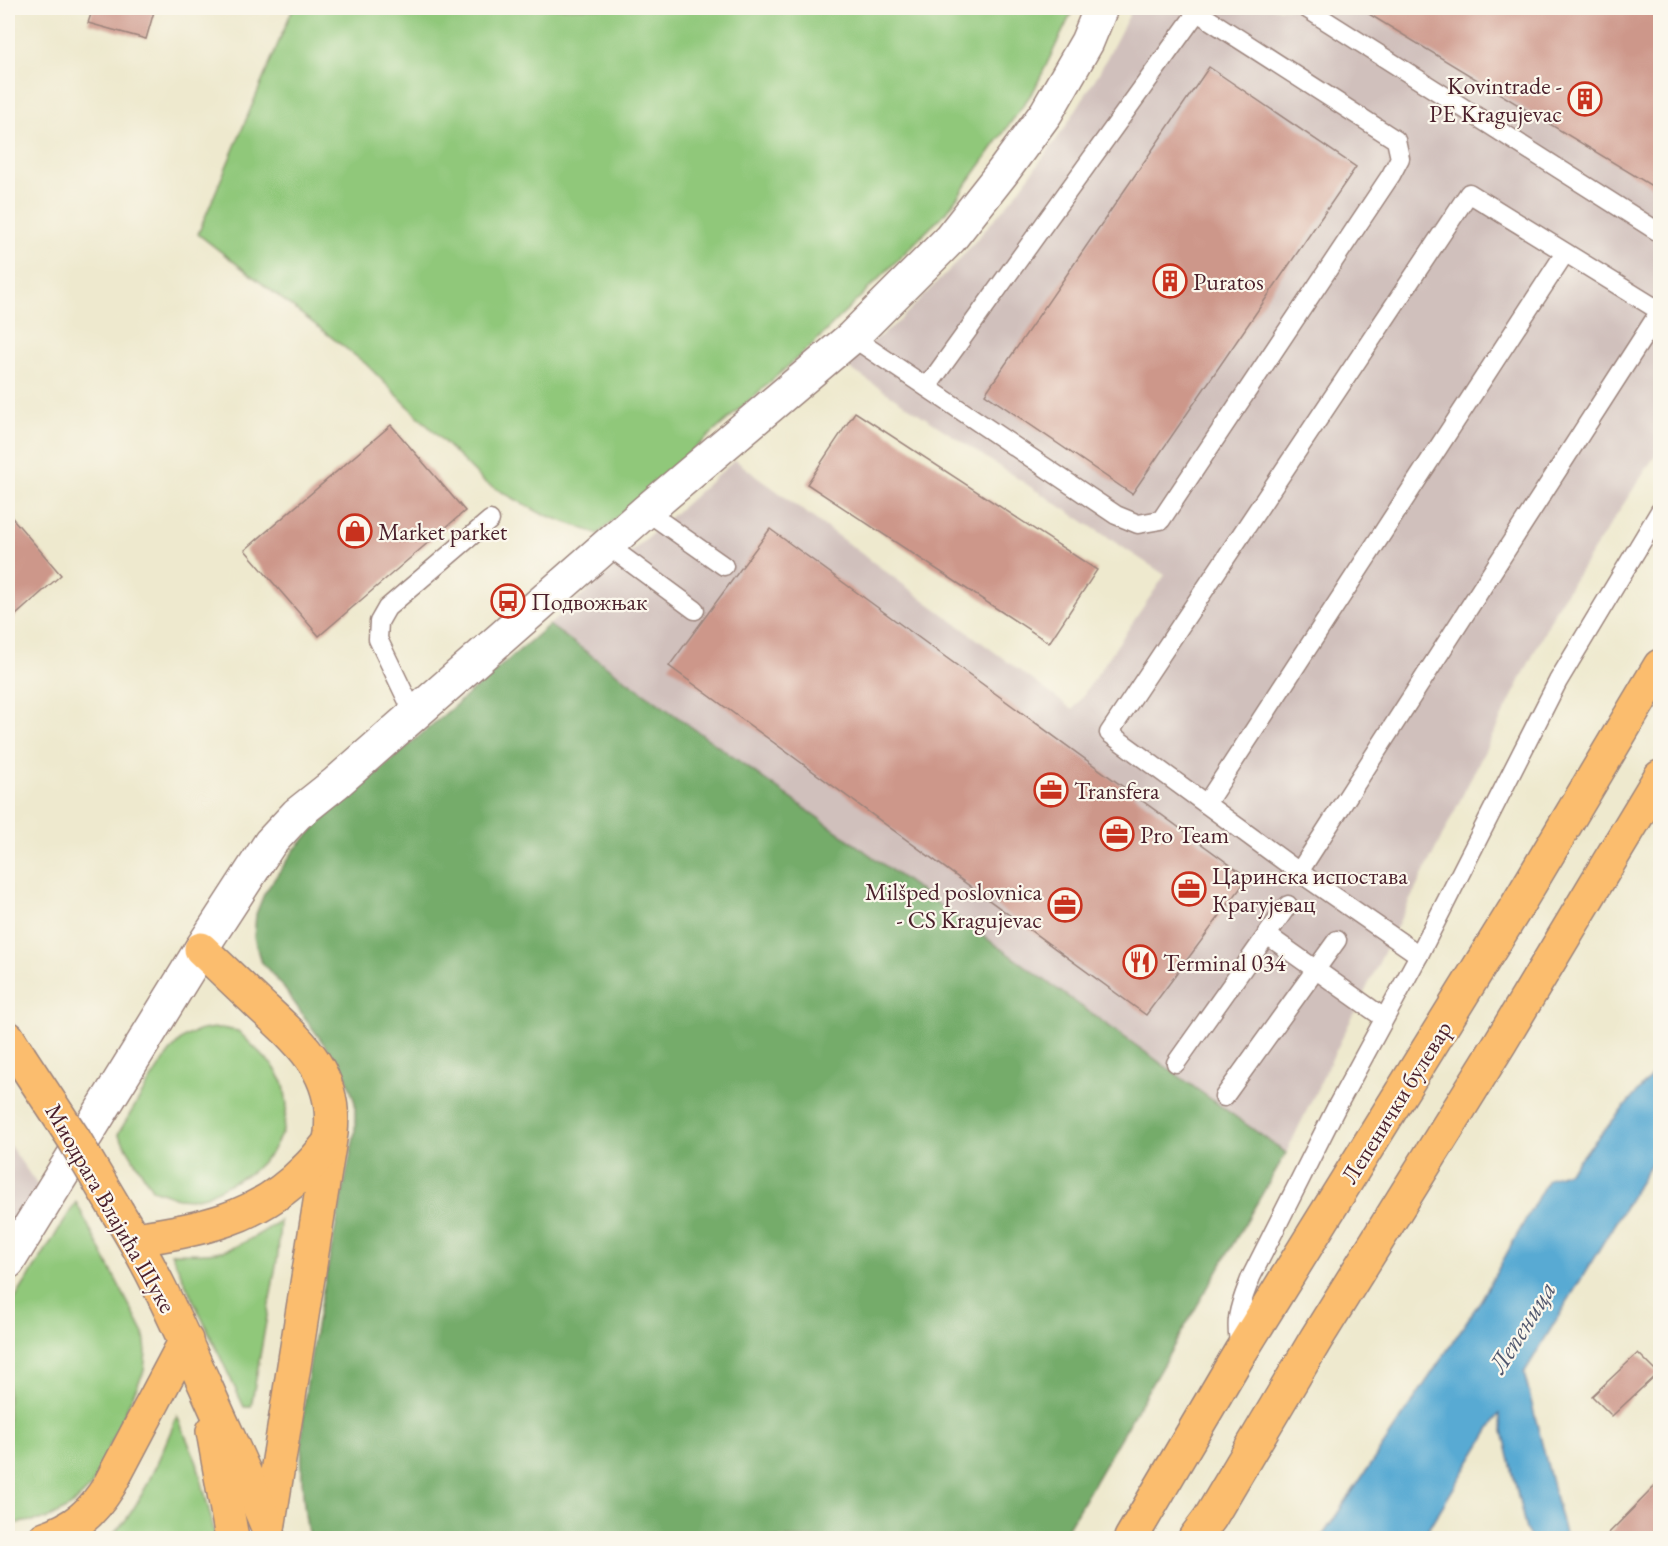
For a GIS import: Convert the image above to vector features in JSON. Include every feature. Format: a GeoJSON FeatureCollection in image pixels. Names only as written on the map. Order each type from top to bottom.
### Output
{"type":"FeatureCollection","features":[{"type":"Feature","properties":{"kind":"main road","name":"Лепенички булевар"},"geometry":{"type":"LineString","coordinates":[[1131,1539],[1240,1351],[1509,919],[1660,666]]}},
{"type":"Feature","properties":{"kind":"main road"},"geometry":{"type":"LineString","coordinates":[[1195,1539],[1500,1043],[1660,777]]}},
{"type":"Feature","properties":{"kind":"main road"},"geometry":{"type":"LineString","coordinates":[[201,949],[298,1040],[316,1063],[330,1106],[332,1125],[269,1534]]}},
{"type":"Feature","properties":{"kind":"main road","name":"Миодрага Влајића Шуке"},"geometry":{"type":"LineString","coordinates":[[14,1048],[74,1139],[126,1226],[186,1340],[255,1495],[269,1534]]}},
{"type":"Feature","properties":{"kind":"main road"},"geometry":{"type":"LineString","coordinates":[[126,1226],[204,1228],[225,1221],[252,1209],[289,1184],[304,1172],[329,1143]]}},
{"type":"Feature","properties":{"kind":"main road"},"geometry":{"type":"LineString","coordinates":[[45,1539],[71,1527],[95,1508],[109,1486],[186,1340]]}},
{"type":"Feature","properties":{"kind":"main road","name":"Миодрага Влајића Шуке"},"geometry":{"type":"LineString","coordinates":[[204,1382],[232,1539]]}},
{"type":"Feature","properties":{"kind":"street"},"geometry":{"type":"LineString","coordinates":[[8,1262],[201,949],[270,843],[297,814],[336,783],[646,511],[852,338],[950,239],[1002,173],[1046,113],[1087,42],[1101,8]]}},
{"type":"Feature","properties":{"kind":"lane"},"geometry":{"type":"LineString","coordinates":[[1306,8],[1660,233]]}},
{"type":"Feature","properties":{"kind":"lane"},"geometry":{"type":"LineString","coordinates":[[852,338],[1116,515],[1138,524],[1161,520],[1385,185],[1400,158],[1396,140],[1194,10],[927,387]]}},
{"type":"Feature","properties":{"kind":"lane"},"geometry":{"type":"LineString","coordinates":[[1299,872],[1660,311],[1469,193],[1109,733],[1299,872],[1419,955]]}},
{"type":"Feature","properties":{"kind":"lane"},"geometry":{"type":"LineString","coordinates":[[1206,804],[1565,253]]}},
{"type":"Feature","properties":{"kind":"lane"},"geometry":{"type":"LineString","coordinates":[[646,511],[724,566]]}},
{"type":"Feature","properties":{"kind":"lane"},"geometry":{"type":"LineString","coordinates":[[1240,1351],[1236,1330],[1241,1304],[1251,1277],[1336,1108],[1419,955],[1558,681],[1660,512]]}},
{"type":"Feature","properties":{"kind":"lane"},"geometry":{"type":"LineString","coordinates":[[414,714],[378,639],[379,622],[387,608],[490,520]]}},
{"type":"Feature","properties":{"kind":"lane"},"geometry":{"type":"LineString","coordinates":[[607,545],[695,610]]}},
{"type":"Feature","properties":{"kind":"lane"},"geometry":{"type":"LineString","coordinates":[[1176,1063],[1288,905]]}},
{"type":"Feature","properties":{"kind":"lane"},"geometry":{"type":"LineString","coordinates":[[1268,935],[1384,1018]]}},
{"type":"Feature","properties":{"kind":"lane"},"geometry":{"type":"LineString","coordinates":[[1224,1097],[1337,940]]}},
{"type":"Feature","properties":{"kind":"shaded area"},"geometry":{"type":"Polygon","coordinates":[[[1133,8],[1660,8],[1660,448],[1558,605],[1286,1153],[549,625],[735,460],[1073,710],[1165,575],[843,364],[897,323],[958,261],[1016,194],[1064,129],[1100,71],[1133,8]]]}},
{"type":"Feature","properties":{"kind":"shaded area"},"geometry":{"type":"Polygon","coordinates":[[[8,1143],[43,1193],[8,1250],[8,1143]]]}},
{"type":"Feature","properties":{"kind":"green space"},"geometry":{"type":"Polygon","coordinates":[[[293,8],[1074,8],[1034,90],[948,210],[813,344],[598,534],[540,513],[484,482],[366,364],[198,234],[293,8]]]}},
{"type":"Feature","properties":{"kind":"green space"},"geometry":{"type":"Polygon","coordinates":[[[549,625],[1286,1153],[1062,1538],[309,1538],[302,1471],[304,1404],[314,1337],[355,1132],[355,1103],[346,1075],[283,987],[260,960],[254,937],[256,914],[264,894],[295,849],[334,809],[549,625]]]}},
{"type":"Feature","properties":{"kind":"green space"},"geometry":{"type":"Polygon","coordinates":[[[221,1028],[238,1031],[274,1067],[284,1084],[287,1106],[283,1131],[271,1153],[252,1172],[206,1196],[191,1199],[178,1198],[152,1189],[118,1134],[159,1067],[177,1044],[194,1033],[221,1028]]]}},
{"type":"Feature","properties":{"kind":"green space"},"geometry":{"type":"Polygon","coordinates":[[[76,1202],[144,1334],[146,1352],[144,1371],[91,1487],[70,1507],[47,1519],[17,1523],[8,1521],[8,1310],[76,1202]]]}},
{"type":"Feature","properties":{"kind":"green space"},"geometry":{"type":"Polygon","coordinates":[[[280,1221],[278,1254],[251,1407],[244,1407],[171,1253],[208,1253],[229,1249],[280,1221]]]}},
{"type":"Feature","properties":{"kind":"green space"},"geometry":{"type":"Polygon","coordinates":[[[177,1416],[197,1463],[216,1538],[108,1538],[119,1528],[139,1500],[177,1416]]]}},
{"type":"Feature","properties":{"kind":"water","name":"Лепеница"},"geometry":{"type":"Polygon","coordinates":[[[1660,1066],[1660,1149],[1524,1373],[1566,1538],[1531,1538],[1526,1530],[1499,1414],[1423,1538],[1321,1538],[1481,1300],[1548,1179],[1568,1172],[1660,1066]]]}},
{"type":"Feature","properties":{"kind":"building"},"geometry":{"type":"Polygon","coordinates":[[[93,8],[155,8],[146,39],[88,23],[93,8]]]}},
{"type":"Feature","properties":{"kind":"building","name":"Kovintrade - PE Kragujevac"},"geometry":{"type":"Polygon","coordinates":[[[1359,8],[1660,8],[1660,191],[1359,8]]]}},
{"type":"Feature","properties":{"kind":"building","name":"Puratos"},"geometry":{"type":"Polygon","coordinates":[[[1209,67],[1356,167],[1132,494],[985,394],[1209,67]]]}},
{"type":"Feature","properties":{"kind":"building"},"geometry":{"type":"Polygon","coordinates":[[[855,412],[1097,570],[1049,643],[807,484],[855,412]]]}},
{"type":"Feature","properties":{"kind":"building","name":"Market parket"},"geometry":{"type":"Polygon","coordinates":[[[391,425],[465,511],[319,636],[245,550],[391,425]]]}},
{"type":"Feature","properties":{"kind":"building"},"geometry":{"type":"Polygon","coordinates":[[[8,513],[61,575],[8,622],[8,513]]]}},
{"type":"Feature","properties":{"kind":"building"},"geometry":{"type":"Polygon","coordinates":[[[770,529],[1248,878],[1146,1015],[669,666],[770,529]]]}},
{"type":"Feature","properties":{"kind":"building"},"geometry":{"type":"Polygon","coordinates":[[[1638,1353],[1658,1373],[1612,1416],[1592,1396],[1638,1353]]]}},
{"type":"Feature","properties":{"kind":"building"},"geometry":{"type":"Polygon","coordinates":[[[1659,1482],[1660,1538],[1611,1538],[1607,1535],[1659,1482]]]}},
{"type":"Feature","properties":{"kind":"place","name":"Kovintrade - PE Kragujevac"},"geometry":{"type":"Point","coordinates":[1585,99]}},
{"type":"Feature","properties":{"kind":"place","name":"Puratos"},"geometry":{"type":"Point","coordinates":[1170,281]}},
{"type":"Feature","properties":{"kind":"place","name":"Market parket"},"geometry":{"type":"Point","coordinates":[355,531]}},
{"type":"Feature","properties":{"kind":"place","name":"Подвожњак"},"geometry":{"type":"Point","coordinates":[508,601]}},
{"type":"Feature","properties":{"kind":"place","name":"Transfera"},"geometry":{"type":"Point","coordinates":[1051,790]}},
{"type":"Feature","properties":{"kind":"place","name":"Pro Team"},"geometry":{"type":"Point","coordinates":[1117,834]}},
{"type":"Feature","properties":{"kind":"place","name":"Царинска испостава Крагујевац"},"geometry":{"type":"Point","coordinates":[1189,889]}},
{"type":"Feature","properties":{"kind":"place","name":"Milšped poslovnica - CS Kragujevac"},"geometry":{"type":"Point","coordinates":[1065,905]}},
{"type":"Feature","properties":{"kind":"place","name":"Terminal 034"},"geometry":{"type":"Point","coordinates":[1140,962]}}]}
